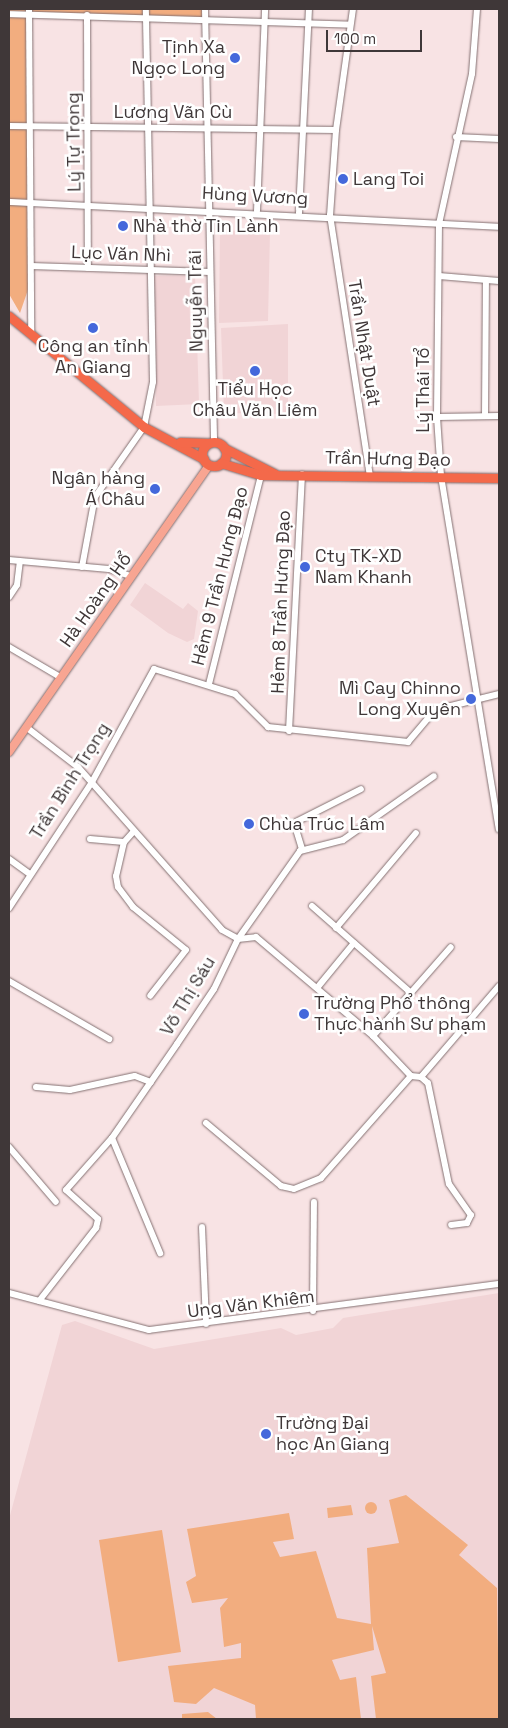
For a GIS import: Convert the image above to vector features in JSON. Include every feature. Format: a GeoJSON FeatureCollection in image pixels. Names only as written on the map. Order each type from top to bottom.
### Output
{"type":"FeatureCollection","features":[{"type":"Feature","properties":{"kind":"highway"},"geometry":{"type":"LineString","coordinates":[[9,316],[144,426],[206,462],[221,463],[224,448]]}},
{"type":"Feature","properties":{"kind":"highway"},"geometry":{"type":"LineString","coordinates":[[144,426],[190,445],[212,443],[206,462]]}},
{"type":"Feature","properties":{"kind":"highway","name":"Trần Hưng Đạo"},"geometry":{"type":"LineString","coordinates":[[212,443],[275,474]]}},
{"type":"Feature","properties":{"kind":"highway","name":"Trần Hưng Đạo"},"geometry":{"type":"LineString","coordinates":[[221,463],[261,475],[302,474],[499,478]]}},
{"type":"Feature","properties":{"kind":"main road","name":"Hà Hoàng Hổ"},"geometry":{"type":"LineString","coordinates":[[9,752],[206,462]]}},
{"type":"Feature","properties":{"kind":"street","name":"Nguyễn Trãi"},"geometry":{"type":"LineString","coordinates":[[205,9],[209,128],[212,443]]}},
{"type":"Feature","properties":{"kind":"street"},"geometry":{"type":"LineString","coordinates":[[257,211],[265,9]]}},
{"type":"Feature","properties":{"kind":"street"},"geometry":{"type":"LineString","coordinates":[[299,214],[310,9]]}},
{"type":"Feature","properties":{"kind":"street","name":"Trần Nhật Duật"},"geometry":{"type":"LineString","coordinates":[[353,9],[336,130],[330,215],[370,476]]}},
{"type":"Feature","properties":{"kind":"street","name":"Lý Thái Tổ"},"geometry":{"type":"LineString","coordinates":[[477,9],[472,74],[456,137],[439,224],[437,417],[441,476],[476,702],[496,783],[499,829]]}},
{"type":"Feature","properties":{"kind":"street"},"geometry":{"type":"LineString","coordinates":[[9,14],[30,12],[87,16],[146,12],[205,21],[309,23],[350,26]]}},
{"type":"Feature","properties":{"kind":"street"},"geometry":{"type":"LineString","coordinates":[[30,12],[31,334]]}},
{"type":"Feature","properties":{"kind":"street"},"geometry":{"type":"LineString","coordinates":[[82,567],[96,496],[144,426],[153,382],[146,12]]}},
{"type":"Feature","properties":{"kind":"street","name":"Lý Tự Trọng"},"geometry":{"type":"LineString","coordinates":[[87,16],[90,207],[88,268]]}},
{"type":"Feature","properties":{"kind":"street","name":"Lương Vãn Cù"},"geometry":{"type":"LineString","coordinates":[[9,126],[260,127],[336,130]]}},
{"type":"Feature","properties":{"kind":"street"},"geometry":{"type":"LineString","coordinates":[[456,137],[499,139]]}},
{"type":"Feature","properties":{"kind":"street","name":"Hùng Vương"},"geometry":{"type":"LineString","coordinates":[[9,202],[90,207],[151,206],[257,211],[499,227]]}},
{"type":"Feature","properties":{"kind":"street","name":"Lục Văn Nhì"},"geometry":{"type":"LineString","coordinates":[[32,266],[210,272]]}},
{"type":"Feature","properties":{"kind":"street"},"geometry":{"type":"LineString","coordinates":[[439,276],[499,281]]}},
{"type":"Feature","properties":{"kind":"street"},"geometry":{"type":"LineString","coordinates":[[484,416],[486,280]]}},
{"type":"Feature","properties":{"kind":"street"},"geometry":{"type":"LineString","coordinates":[[437,417],[499,416]]}},
{"type":"Feature","properties":{"kind":"street","name":"Hẻm 8 Trần Hưng Đạo"},"geometry":{"type":"LineString","coordinates":[[289,731],[302,474]]}},
{"type":"Feature","properties":{"kind":"street","name":"Hẻm 9 Trần Hưng Đạo"},"geometry":{"type":"LineString","coordinates":[[209,684],[261,475]]}},
{"type":"Feature","properties":{"kind":"street"},"geometry":{"type":"LineString","coordinates":[[9,560],[82,567],[130,576]]}},
{"type":"Feature","properties":{"kind":"street"},"geometry":{"type":"LineString","coordinates":[[9,597],[17,584],[20,562]]}},
{"type":"Feature","properties":{"kind":"street"},"geometry":{"type":"LineString","coordinates":[[9,647],[60,677]]}},
{"type":"Feature","properties":{"kind":"street","name":"Trần Bình Trọng"},"geometry":{"type":"LineString","coordinates":[[9,908],[92,782],[154,669],[209,684]]}},
{"type":"Feature","properties":{"kind":"street"},"geometry":{"type":"LineString","coordinates":[[209,684],[235,694],[268,727],[289,731],[408,742],[435,710],[476,702],[499,694]]}},
{"type":"Feature","properties":{"kind":"street"},"geometry":{"type":"LineString","coordinates":[[26,727],[92,782],[222,930],[238,939],[256,937],[373,1036],[411,1076],[421,1076],[428,1083],[449,1184],[471,1215],[467,1223],[451,1225]]}},
{"type":"Feature","properties":{"kind":"street"},"geometry":{"type":"LineString","coordinates":[[360,790],[294,824],[302,849],[343,840],[434,776]]}},
{"type":"Feature","properties":{"kind":"street"},"geometry":{"type":"LineString","coordinates":[[134,831],[124,842],[118,887],[133,907],[186,950],[150,996]]}},
{"type":"Feature","properties":{"kind":"street"},"geometry":{"type":"LineString","coordinates":[[336,928],[416,833]]}},
{"type":"Feature","properties":{"kind":"street"},"geometry":{"type":"LineString","coordinates":[[90,839],[124,842]]}},
{"type":"Feature","properties":{"kind":"street","name":"Võ Thị Sáu"},"geometry":{"type":"LineString","coordinates":[[38,1301],[93,1236],[98,1220],[66,1190],[112,1138],[151,1082],[214,989],[238,939],[302,849]]}},
{"type":"Feature","properties":{"kind":"street"},"geometry":{"type":"LineString","coordinates":[[9,859],[30,874]]}},
{"type":"Feature","properties":{"kind":"street"},"geometry":{"type":"LineString","coordinates":[[312,906],[410,992]]}},
{"type":"Feature","properties":{"kind":"street"},"geometry":{"type":"LineString","coordinates":[[317,988],[354,943]]}},
{"type":"Feature","properties":{"kind":"street"},"geometry":{"type":"LineString","coordinates":[[373,1036],[451,947]]}},
{"type":"Feature","properties":{"kind":"street"},"geometry":{"type":"LineString","coordinates":[[9,981],[109,1039]]}},
{"type":"Feature","properties":{"kind":"street"},"geometry":{"type":"LineString","coordinates":[[421,1076],[499,986]]}},
{"type":"Feature","properties":{"kind":"street"},"geometry":{"type":"LineString","coordinates":[[36,1087],[70,1090],[135,1076],[151,1082]]}},
{"type":"Feature","properties":{"kind":"street"},"geometry":{"type":"LineString","coordinates":[[206,1123],[281,1186],[294,1189],[321,1178],[411,1076]]}},
{"type":"Feature","properties":{"kind":"street"},"geometry":{"type":"LineString","coordinates":[[112,1138],[160,1253]]}},
{"type":"Feature","properties":{"kind":"street"},"geometry":{"type":"LineString","coordinates":[[9,1146],[56,1202]]}},
{"type":"Feature","properties":{"kind":"street"},"geometry":{"type":"LineString","coordinates":[[313,1311],[314,1202]]}},
{"type":"Feature","properties":{"kind":"street"},"geometry":{"type":"LineString","coordinates":[[202,1227],[206,1324]]}},
{"type":"Feature","properties":{"kind":"street","name":"Ung Văn Khiêm"},"geometry":{"type":"LineString","coordinates":[[9,1293],[149,1330],[313,1311],[499,1284]]}},
{"type":"Feature","properties":{"kind":"shaded area"},"geometry":{"type":"Polygon","coordinates":[[[9,9],[205,9],[205,21],[28,15],[31,281],[20,313],[9,294],[9,9]]]}},
{"type":"Feature","properties":{"kind":"shaded area"},"geometry":{"type":"Polygon","coordinates":[[[220,230],[270,232],[268,321],[219,323],[220,230]]]}},
{"type":"Feature","properties":{"kind":"shaded area"},"geometry":{"type":"Polygon","coordinates":[[[195,275],[199,404],[156,406],[154,276],[195,275]]]}},
{"type":"Feature","properties":{"kind":"shaded area","name":"Tiểu Học Châu Văn Liêm"},"geometry":{"type":"Polygon","coordinates":[[[288,324],[288,414],[224,413],[221,328],[288,324]]]}},
{"type":"Feature","properties":{"kind":"shaded area"},"geometry":{"type":"Polygon","coordinates":[[[145,583],[183,609],[188,603],[198,611],[194,639],[187,642],[168,633],[130,605],[145,583]]]}},
{"type":"Feature","properties":{"kind":"shaded area","name":"Trường Đại học An Giang"},"geometry":{"type":"Polygon","coordinates":[[[499,1293],[499,1719],[9,1719],[9,1519],[62,1325],[75,1321],[154,1349],[281,1328],[296,1335],[333,1328],[343,1318],[499,1293]]]}},
{"type":"Feature","properties":{"kind":"shaded area"},"geometry":{"type":"Polygon","coordinates":[[[406,1495],[468,1545],[459,1555],[497,1588],[499,1719],[376,1719],[371,1676],[386,1673],[372,1626],[374,1650],[332,1660],[340,1680],[356,1677],[361,1719],[256,1719],[255,1705],[214,1688],[196,1704],[174,1702],[168,1666],[241,1658],[241,1643],[224,1647],[220,1608],[228,1598],[192,1603],[186,1582],[196,1576],[187,1529],[289,1513],[294,1539],[273,1542],[280,1557],[316,1551],[337,1618],[371,1624],[367,1548],[399,1543],[389,1500],[406,1495]]]}},
{"type":"Feature","properties":{"kind":"shaded area"},"geometry":{"type":"Polygon","coordinates":[[[369,1502],[373,1502],[377,1508],[373,1514],[369,1514],[365,1510],[365,1506],[369,1502]]]}},
{"type":"Feature","properties":{"kind":"shaded area"},"geometry":{"type":"Polygon","coordinates":[[[351,1505],[353,1515],[328,1518],[327,1508],[351,1505]]]}},
{"type":"Feature","properties":{"kind":"shaded area"},"geometry":{"type":"Polygon","coordinates":[[[162,1530],[181,1652],[118,1662],[99,1540],[162,1530]]]}},
{"type":"Feature","properties":{"kind":"shaded area"},"geometry":{"type":"Polygon","coordinates":[[[208,1712],[217,1719],[182,1719],[182,1714],[208,1712]]]}},
{"type":"Feature","properties":{"kind":"place","name":"Tịnh Xa Ngọc Long"},"geometry":{"type":"Point","coordinates":[235,58]}},
{"type":"Feature","properties":{"kind":"place","name":"Lang Toi"},"geometry":{"type":"Point","coordinates":[343,179]}},
{"type":"Feature","properties":{"kind":"place","name":"Nhà thờ Tin Lành"},"geometry":{"type":"Point","coordinates":[123,226]}},
{"type":"Feature","properties":{"kind":"place","name":"Công an tỉnh An Giang"},"geometry":{"type":"Point","coordinates":[93,328]}},
{"type":"Feature","properties":{"kind":"place","name":"Tiểu Học Châu Văn Liêm"},"geometry":{"type":"Point","coordinates":[255,371]}},
{"type":"Feature","properties":{"kind":"place","name":"Ngân hàng Á Châu"},"geometry":{"type":"Point","coordinates":[155,489]}},
{"type":"Feature","properties":{"kind":"place","name":"Cty TK-XD Nam Khanh"},"geometry":{"type":"Point","coordinates":[305,567]}},
{"type":"Feature","properties":{"kind":"place","name":"Mì Cay Chinno Long Xuyên"},"geometry":{"type":"Point","coordinates":[471,699]}},
{"type":"Feature","properties":{"kind":"place","name":"Chùa Trúc Lâm"},"geometry":{"type":"Point","coordinates":[249,824]}},
{"type":"Feature","properties":{"kind":"place","name":"Trường Phổ thông Thực hành Sư phạm"},"geometry":{"type":"Point","coordinates":[304,1014]}},
{"type":"Feature","properties":{"kind":"place","name":"Trường Đại học An Giang"},"geometry":{"type":"Point","coordinates":[266,1434]}}]}
